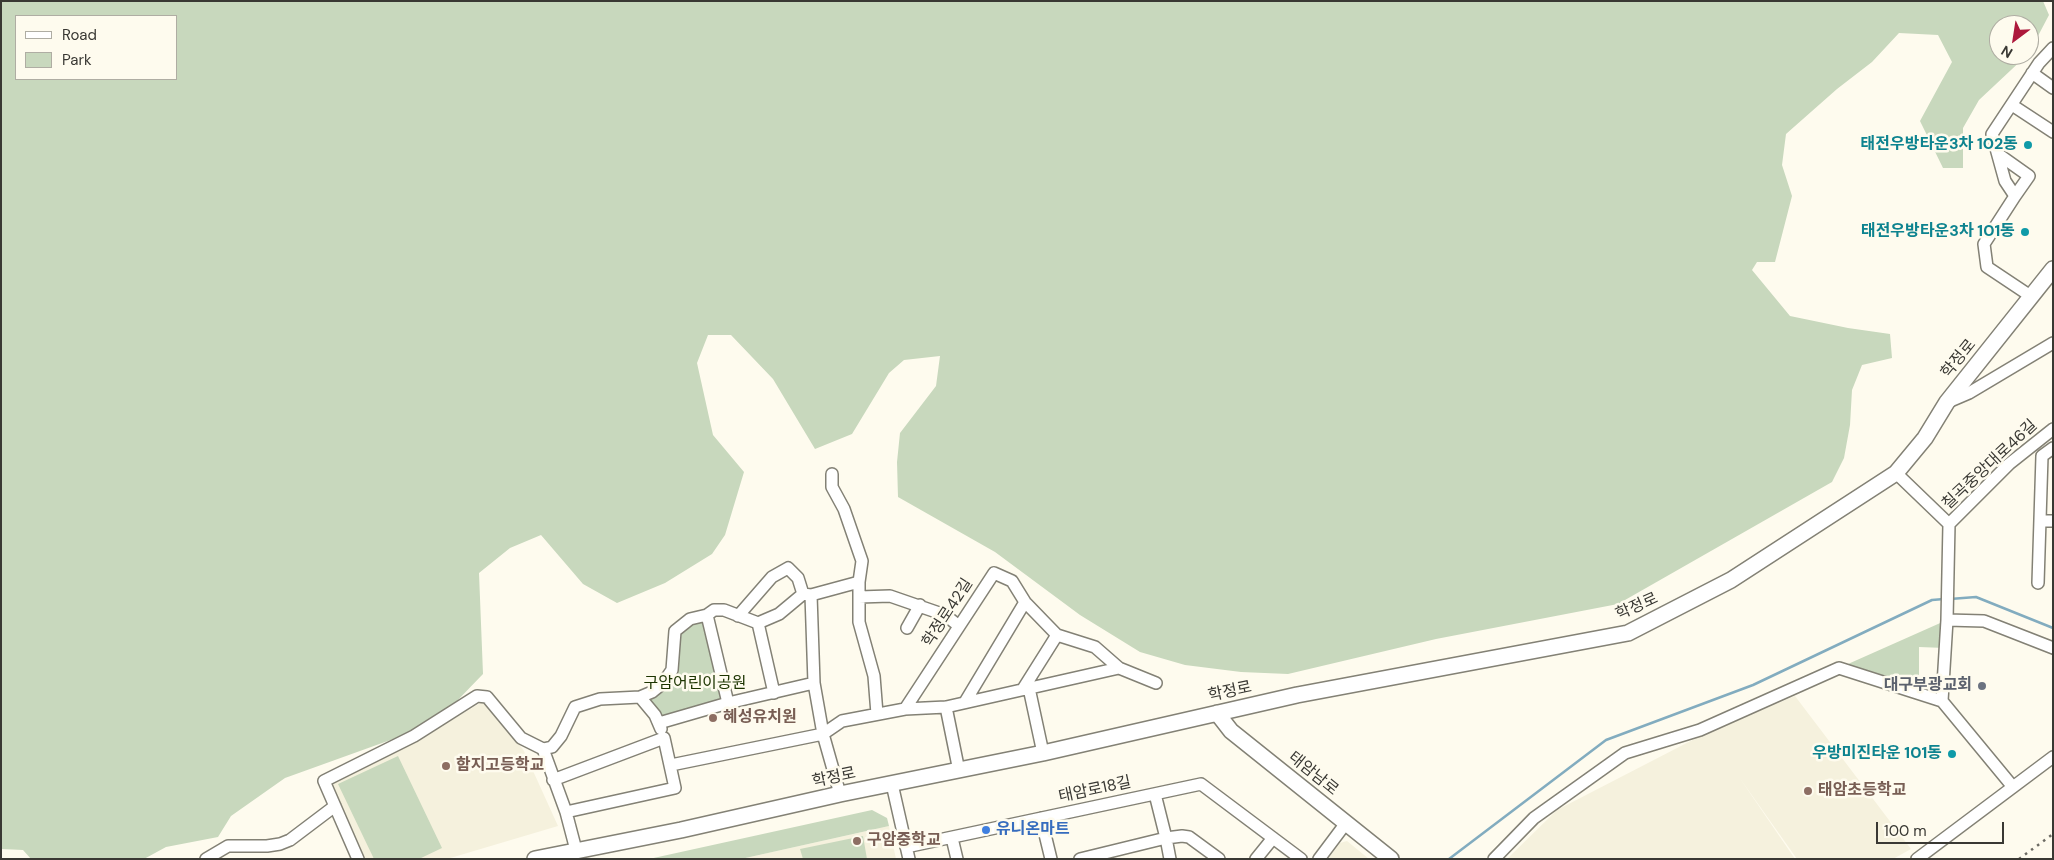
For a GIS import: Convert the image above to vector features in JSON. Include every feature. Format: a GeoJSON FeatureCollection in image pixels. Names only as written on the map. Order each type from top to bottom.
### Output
{"type":"FeatureCollection","features":[{"type":"Feature","properties":{"kind":"main road","name":"학정로"},"geometry":{"type":"LineString","coordinates":[[535,859],[1044,753],[1297,695],[1628,633],[1731,580],[1896,472],[1925,438],[1947,402],[2053,270]]}},
{"type":"Feature","properties":{"kind":"main road","name":"태암남로"},"geometry":{"type":"LineString","coordinates":[[1217,713],[1231,731],[1391,859]]}},
{"type":"Feature","properties":{"kind":"street"},"geometry":{"type":"LineString","coordinates":[[2015,196],[2005,181],[1992,134],[2032,73],[2053,48]]}},
{"type":"Feature","properties":{"kind":"street"},"geometry":{"type":"LineString","coordinates":[[2032,73],[2053,88]]}},
{"type":"Feature","properties":{"kind":"street"},"geometry":{"type":"LineString","coordinates":[[2012,104],[2053,132]]}},
{"type":"Feature","properties":{"kind":"street"},"geometry":{"type":"LineString","coordinates":[[1998,154],[2029,176],[1984,244],[1987,267],[2032,297]]}},
{"type":"Feature","properties":{"kind":"street"},"geometry":{"type":"LineString","coordinates":[[1947,402],[1969,393],[2053,343]]}},
{"type":"Feature","properties":{"kind":"street","name":"칠곡중앙대로46길"},"geometry":{"type":"LineString","coordinates":[[1949,524],[2009,464],[2053,429]]}},
{"type":"Feature","properties":{"kind":"street"},"geometry":{"type":"LineString","coordinates":[[2038,583],[2042,456],[2053,448]]}},
{"type":"Feature","properties":{"kind":"street"},"geometry":{"type":"LineString","coordinates":[[1896,472],[1949,524],[1949,583],[1942,701]]}},
{"type":"Feature","properties":{"kind":"street"},"geometry":{"type":"LineString","coordinates":[[832,474],[832,487],[844,509],[862,560],[859,582],[859,622],[874,676],[877,714]]}},
{"type":"Feature","properties":{"kind":"street"},"geometry":{"type":"LineString","coordinates":[[2040,521],[2053,521]]}},
{"type":"Feature","properties":{"kind":"street"},"geometry":{"type":"LineString","coordinates":[[738,616],[772,577],[788,568],[798,578],[807,594],[814,683],[823,734],[840,794]]}},
{"type":"Feature","properties":{"kind":"street","name":"학정로42길"},"geometry":{"type":"LineString","coordinates":[[905,709],[994,573],[1012,581],[1025,602],[1057,635],[1095,647],[1119,668],[1156,683]]}},
{"type":"Feature","properties":{"kind":"street"},"geometry":{"type":"LineString","coordinates":[[358,859],[324,781],[414,736],[477,696],[487,697],[521,738],[543,749],[552,747],[575,707],[600,698],[640,697],[652,692],[663,683],[672,670],[675,631],[690,619],[707,615],[714,610],[724,610],[758,623],[779,614],[807,594],[859,582]]}},
{"type":"Feature","properties":{"kind":"street"},"geometry":{"type":"LineString","coordinates":[[859,597],[890,596],[945,615],[959,626]]}},
{"type":"Feature","properties":{"kind":"street"},"geometry":{"type":"LineString","coordinates":[[965,702],[1025,602]]}},
{"type":"Feature","properties":{"kind":"street"},"geometry":{"type":"LineString","coordinates":[[907,628],[920,605]]}},
{"type":"Feature","properties":{"kind":"street"},"geometry":{"type":"LineString","coordinates":[[707,615],[728,703]]}},
{"type":"Feature","properties":{"kind":"street"},"geometry":{"type":"LineString","coordinates":[[1947,620],[1984,621],[2053,648]]}},
{"type":"Feature","properties":{"kind":"street"},"geometry":{"type":"LineString","coordinates":[[758,623],[774,693]]}},
{"type":"Feature","properties":{"kind":"street"},"geometry":{"type":"LineString","coordinates":[[1044,753],[1026,688],[1057,635]]}},
{"type":"Feature","properties":{"kind":"street"},"geometry":{"type":"LineString","coordinates":[[671,765],[823,734],[842,721],[905,709],[946,707],[1119,668]]}},
{"type":"Feature","properties":{"kind":"street"},"geometry":{"type":"LineString","coordinates":[[1494,859],[1534,818],[1625,753],[1700,730],[1839,668],[1942,701],[2013,787]]}},
{"type":"Feature","properties":{"kind":"street"},"geometry":{"type":"LineString","coordinates":[[659,723],[728,703],[814,683]]}},
{"type":"Feature","properties":{"kind":"street"},"geometry":{"type":"LineString","coordinates":[[566,812],[675,788],[671,765],[659,723],[640,697]]}},
{"type":"Feature","properties":{"kind":"street"},"geometry":{"type":"LineString","coordinates":[[946,707],[959,771]]}},
{"type":"Feature","properties":{"kind":"street"},"geometry":{"type":"LineString","coordinates":[[553,780],[664,738]]}},
{"type":"Feature","properties":{"kind":"street"},"geometry":{"type":"LineString","coordinates":[[543,749],[566,812],[576,850]]}},
{"type":"Feature","properties":{"kind":"street"},"geometry":{"type":"LineString","coordinates":[[1917,859],[2049,760],[2053,774]]}},
{"type":"Feature","properties":{"kind":"street"},"geometry":{"type":"LineString","coordinates":[[892,784],[909,859]]}},
{"type":"Feature","properties":{"kind":"street","name":"태암로18길"},"geometry":{"type":"LineString","coordinates":[[906,847],[1201,784],[1300,859]]}},
{"type":"Feature","properties":{"kind":"street","name":"태암로18길"},"geometry":{"type":"LineString","coordinates":[[1155,794],[1170,859]]}},
{"type":"Feature","properties":{"kind":"street"},"geometry":{"type":"LineString","coordinates":[[206,859],[228,846],[267,846],[290,840],[335,806]]}},
{"type":"Feature","properties":{"kind":"street","name":"태암로18길"},"geometry":{"type":"LineString","coordinates":[[1041,818],[1051,859]]}},
{"type":"Feature","properties":{"kind":"street"},"geometry":{"type":"LineString","coordinates":[[1319,859],[1346,823]]}},
{"type":"Feature","properties":{"kind":"street"},"geometry":{"type":"LineString","coordinates":[[1080,859],[1166,838],[1189,836],[1219,859]]}},
{"type":"Feature","properties":{"kind":"street"},"geometry":{"type":"LineString","coordinates":[[952,838],[957,859]]}},
{"type":"Feature","properties":{"kind":"street"},"geometry":{"type":"LineString","coordinates":[[1256,859],[1273,838]]}},
{"type":"Feature","properties":{"kind":"shaded area"},"geometry":{"type":"Polygon","coordinates":[[[1795,696],[1911,849],[1893,859],[1797,859],[1739,777],[1795,859],[1507,859],[1557,810],[1708,732],[1795,696]]]}},
{"type":"Feature","properties":{"kind":"shaded area","name":"함지고등학교"},"geometry":{"type":"Polygon","coordinates":[[[487,699],[524,751],[558,826],[447,859],[364,859],[329,781],[425,736],[487,699]]]}},
{"type":"Feature","properties":{"kind":"shaded area","name":"구암중학교"},"geometry":{"type":"Polygon","coordinates":[[[889,826],[896,859],[741,859],[889,826]]]}},
{"type":"Feature","properties":{"kind":"shaded area"},"geometry":{"type":"Polygon","coordinates":[[[1347,841],[1369,859],[1328,859],[1340,843],[1347,841]]]}},
{"type":"Feature","properties":{"kind":"green space"},"geometry":{"type":"Polygon","coordinates":[[[1,1],[2043,1],[2049,15],[2039,34],[2039,15],[1989,15],[1989,65],[2016,65],[1979,100],[1963,128],[1963,168],[1943,168],[1920,121],[1952,62],[1938,35],[1899,33],[1872,62],[1837,89],[1786,134],[1782,165],[1792,196],[1775,262],[1757,262],[1752,270],[1790,316],[1848,328],[1890,334],[1892,358],[1862,365],[1852,390],[1850,425],[1844,458],[1832,482],[1618,604],[1436,639],[1288,674],[1241,672],[1185,665],[1140,652],[1080,615],[995,552],[898,497],[897,462],[900,433],[936,386],[940,356],[904,360],[889,373],[852,434],[815,449],[773,379],[731,335],[708,335],[697,363],[713,435],[744,472],[725,535],[712,554],[665,583],[617,603],[583,584],[541,535],[510,548],[479,573],[483,674],[454,704],[421,729],[285,778],[231,816],[218,837],[166,847],[144,859],[31,859],[23,850],[1,849],[1,1]]]}},
{"type":"Feature","properties":{"kind":"green space","name":"구암어린이공원"},"geometry":{"type":"Polygon","coordinates":[[[705,618],[725,701],[661,719],[644,697],[663,683],[677,632],[705,618]]]}},
{"type":"Feature","properties":{"kind":"green space"},"geometry":{"type":"Polygon","coordinates":[[[1947,620],[1945,648],[1919,647],[1919,693],[1839,668],[1947,620]]]}},
{"type":"Feature","properties":{"kind":"green space"},"geometry":{"type":"Polygon","coordinates":[[[398,756],[442,848],[419,859],[374,859],[338,784],[398,756]]]}},
{"type":"Feature","properties":{"kind":"green space"},"geometry":{"type":"Polygon","coordinates":[[[872,810],[887,818],[889,826],[741,859],[649,859],[872,810]]]}},
{"type":"Feature","properties":{"kind":"green space"},"geometry":{"type":"Polygon","coordinates":[[[863,836],[867,859],[803,859],[800,849],[863,836]]]}},
{"type":"Feature","properties":{"kind":"waterway"},"geometry":{"type":"LineString","coordinates":[[1950,599],[1976,597],[2053,628]]}},
{"type":"Feature","properties":{"kind":"waterway"},"geometry":{"type":"LineString","coordinates":[[1449,859],[1606,740],[1753,685],[1932,600],[1944,599]]}},
{"type":"Feature","properties":{"kind":"railway"},"geometry":{"type":"LineString","coordinates":[[2019,859],[2053,834]]}},
{"type":"Feature","properties":{"kind":"place","name":"태전우방타운3차 102동"},"geometry":{"type":"Point","coordinates":[2028,145]}},
{"type":"Feature","properties":{"kind":"place","name":"태전우방타운3차 101동"},"geometry":{"type":"Point","coordinates":[2025,232]}},
{"type":"Feature","properties":{"kind":"place","name":"대구부광교회"},"geometry":{"type":"Point","coordinates":[1982,686]}},
{"type":"Feature","properties":{"kind":"place","name":"혜성유치원"},"geometry":{"type":"Point","coordinates":[713,718]}},
{"type":"Feature","properties":{"kind":"place","name":"우방미진타운 101동"},"geometry":{"type":"Point","coordinates":[1952,754]}},
{"type":"Feature","properties":{"kind":"place","name":"함지고등학교"},"geometry":{"type":"Point","coordinates":[446,766]}},
{"type":"Feature","properties":{"kind":"place","name":"태암초등학교"},"geometry":{"type":"Point","coordinates":[1808,791]}},
{"type":"Feature","properties":{"kind":"place","name":"유니온마트"},"geometry":{"type":"Point","coordinates":[986,830]}},
{"type":"Feature","properties":{"kind":"place","name":"구암중학교"},"geometry":{"type":"Point","coordinates":[857,841]}}]}
